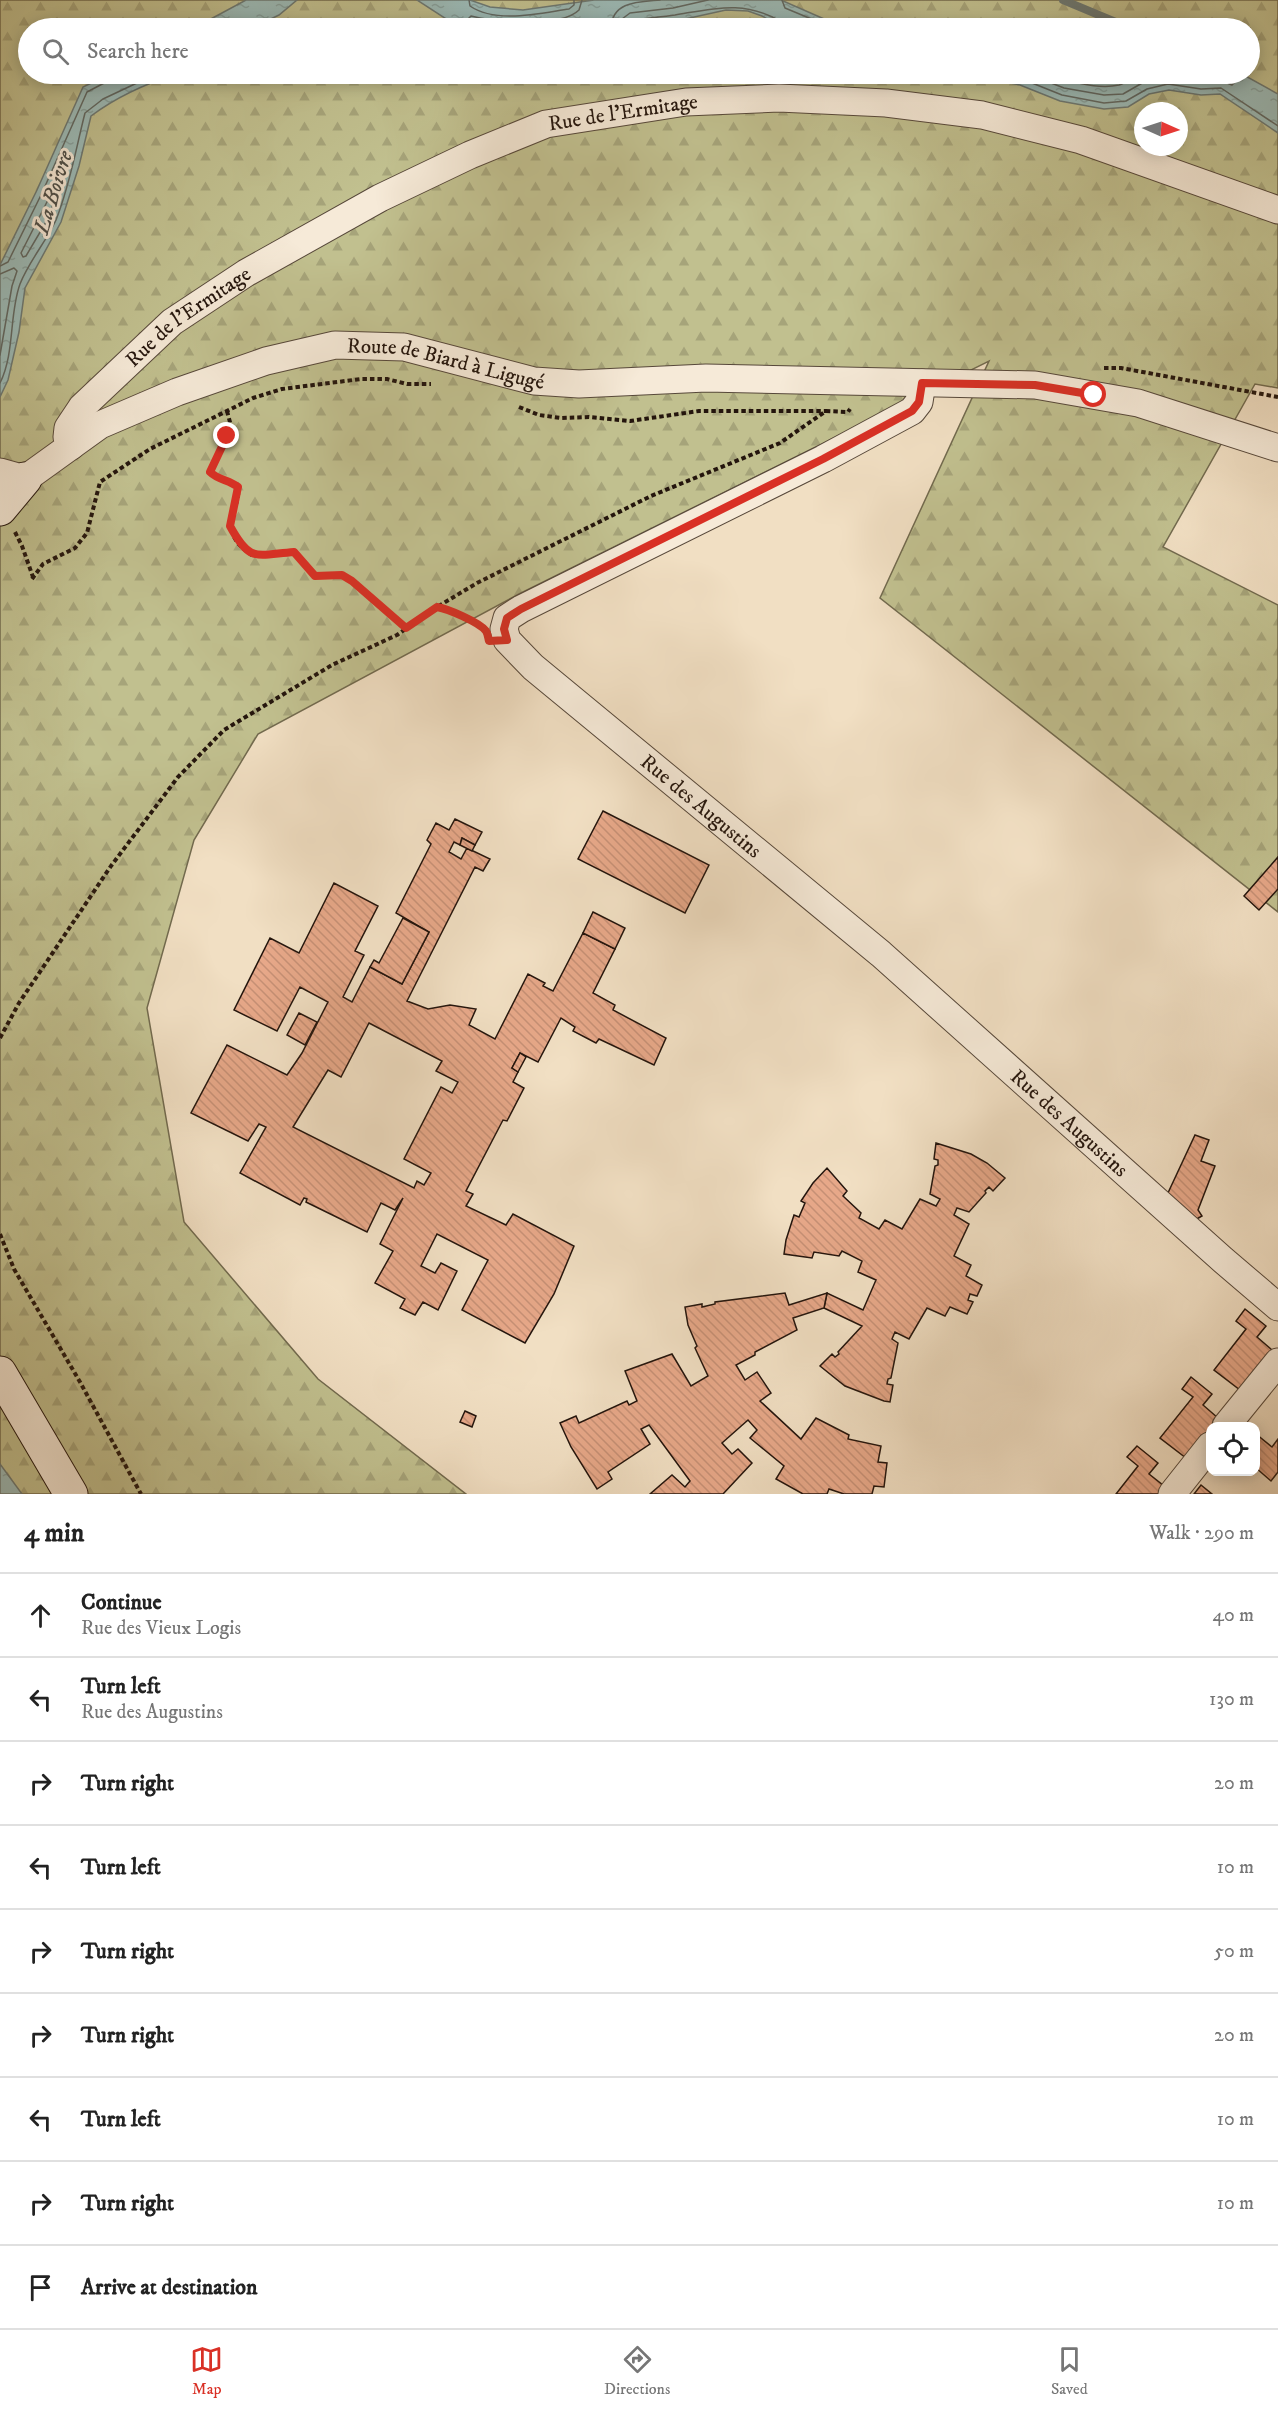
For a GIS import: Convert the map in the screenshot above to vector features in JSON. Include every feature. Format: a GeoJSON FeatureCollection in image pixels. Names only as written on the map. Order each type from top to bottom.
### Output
{"type":"FeatureCollection","features":[{"type":"Feature","properties":{"kind":"street","name":"Rue de l’Ermitage"},"geometry":{"type":"LineString","coordinates":[[70,446],[67,437],[68,428],[82,407],[172,322],[246,273],[380,198],[470,155],[546,124],[686,102],[779,98],[886,103],[982,115],[1081,140],[1278,210]]}},
{"type":"Feature","properties":{"kind":"street","name":"Route de Biard à Ligugé"},"geometry":{"type":"LineString","coordinates":[[12,476],[70,446],[100,425],[177,392],[266,361],[335,345],[404,347],[534,381],[579,384],[706,378],[1035,385],[1138,403],[1278,448]]}},
{"type":"Feature","properties":{"kind":"street"},"geometry":{"type":"LineString","coordinates":[[507,640],[504,629],[507,618],[521,609],[667,538],[902,417],[912,411],[919,402],[922,383]]}},
{"type":"Feature","properties":{"kind":"street"},"geometry":{"type":"LineString","coordinates":[[5,516],[12,476]]}},
{"type":"Feature","properties":{"kind":"street","name":"Rue des Augustins"},"geometry":{"type":"LineString","coordinates":[[507,640],[533,667],[605,728],[881,954],[1278,1307]]}},
{"type":"Feature","properties":{"kind":"street"},"geometry":{"type":"LineString","coordinates":[[1229,1422],[1278,1362]]}},
{"type":"Feature","properties":{"kind":"street"},"geometry":{"type":"LineString","coordinates":[[0,1373],[71,1494]]}},
{"type":"Feature","properties":{"kind":"street"},"geometry":{"type":"LineString","coordinates":[[1172,1494],[1206,1451]]}},
{"type":"Feature","properties":{"kind":"path"},"geometry":{"type":"LineString","coordinates":[[5,516],[22,546],[32,578],[43,564],[75,548],[87,533],[100,482],[150,449],[253,398],[282,389],[323,383],[387,379],[407,384],[438,384]]}},
{"type":"Feature","properties":{"kind":"path"},"geometry":{"type":"LineString","coordinates":[[517,406],[539,415],[561,418],[589,417],[630,421],[699,411],[848,412],[854,405]]}},
{"type":"Feature","properties":{"kind":"path"},"geometry":{"type":"LineString","coordinates":[[227,411],[231,426],[210,472],[214,477],[230,480],[238,487],[230,526],[239,543],[252,555],[294,552],[315,576],[342,575],[375,599],[406,628]]}},
{"type":"Feature","properties":{"kind":"path"},"geometry":{"type":"LineString","coordinates":[[0,1038],[19,1003],[111,866],[178,777],[225,730],[332,665],[370,649],[406,628],[477,583],[651,496],[780,443],[826,411]]}},
{"type":"Feature","properties":{"kind":"path"},"geometry":{"type":"LineString","coordinates":[[437,607],[450,610],[475,623],[486,631],[489,641],[507,640]]}},
{"type":"Feature","properties":{"kind":"path"},"geometry":{"type":"LineString","coordinates":[[0,1234],[14,1269],[80,1382],[141,1494]]}},
{"type":"Feature","properties":{"kind":"green space"},"geometry":{"type":"Polygon","coordinates":[[[0,0],[1278,0],[1278,388],[1255,384],[1163,547],[1278,605],[1278,912],[880,598],[989,361],[519,594],[258,734],[194,840],[147,1008],[184,1222],[318,1379],[466,1494],[0,1494],[0,0]]]}},
{"type":"Feature","properties":{"kind":"water"},"geometry":{"type":"Polygon","coordinates":[[[246,0],[297,0],[273,18],[213,18],[246,0]]]}},
{"type":"Feature","properties":{"kind":"water"},"geometry":{"type":"Polygon","coordinates":[[[417,0],[470,0],[490,7],[523,10],[594,0],[781,0],[822,18],[765,18],[748,11],[726,10],[690,18],[445,18],[417,0]]]}},
{"type":"Feature","properties":{"kind":"water","name":"La Boivre"},"geometry":{"type":"Polygon","coordinates":[[[89,84],[150,84],[110,103],[91,116],[79,166],[61,222],[25,288],[19,332],[8,380],[0,397],[0,265],[37,190],[83,87],[89,84]]]}},
{"type":"Feature","properties":{"kind":"water"},"geometry":{"type":"Polygon","coordinates":[[[1015,84],[1260,84],[1278,94],[1278,133],[1220,94],[1201,95],[1169,90],[1149,94],[1128,107],[1104,109],[1060,101],[1015,84]]]}},
{"type":"Feature","properties":{"kind":"water"},"geometry":{"type":"Polygon","coordinates":[[[0,1464],[22,1494],[0,1494],[0,1464]]]}},
{"type":"Feature","properties":{"kind":"building"},"geometry":{"type":"Polygon","coordinates":[[[603,811],[709,865],[685,913],[578,859],[603,811]]]}},
{"type":"Feature","properties":{"kind":"building"},"geometry":{"type":"Polygon","coordinates":[[[455,819],[482,832],[475,845],[462,838],[460,845],[454,842],[449,852],[461,859],[467,848],[490,859],[483,871],[475,867],[407,1001],[428,1009],[450,1005],[476,1009],[469,1025],[495,1039],[528,974],[545,983],[543,986],[553,991],[583,933],[615,949],[593,993],[615,1005],[613,1010],[666,1038],[654,1065],[599,1039],[596,1043],[573,1031],[575,1027],[561,1018],[538,1062],[520,1053],[512,1068],[518,1072],[513,1082],[524,1088],[507,1121],[503,1120],[466,1191],[473,1194],[466,1206],[506,1225],[513,1214],[574,1246],[554,1294],[525,1343],[462,1310],[488,1260],[437,1234],[421,1266],[435,1273],[441,1263],[457,1271],[438,1310],[423,1302],[415,1315],[400,1308],[405,1299],[375,1283],[393,1251],[380,1244],[403,1198],[395,1210],[381,1203],[367,1232],[306,1202],[307,1199],[304,1198],[300,1205],[240,1173],[266,1127],[259,1124],[248,1141],[191,1113],[227,1045],[287,1075],[302,1053],[328,1002],[300,987],[277,1031],[234,1010],[270,938],[299,953],[334,883],[378,906],[355,951],[364,955],[343,997],[352,1002],[370,967],[402,984],[429,932],[396,913],[431,844],[427,840],[436,823],[449,830],[455,819]],[[369,1023],[341,1077],[328,1070],[293,1127],[414,1188],[417,1181],[424,1185],[431,1173],[404,1159],[441,1087],[452,1093],[458,1082],[436,1071],[442,1061],[369,1023]]]}},
{"type":"Feature","properties":{"kind":"building"},"geometry":{"type":"Polygon","coordinates":[[[462,838],[475,845],[472,851],[460,845],[462,838]]]}},
{"type":"Feature","properties":{"kind":"building"},"geometry":{"type":"Polygon","coordinates":[[[1278,857],[1278,889],[1259,910],[1244,896],[1278,857]]]}},
{"type":"Feature","properties":{"kind":"building"},"geometry":{"type":"Polygon","coordinates":[[[593,912],[625,928],[615,949],[583,933],[593,912]]]}},
{"type":"Feature","properties":{"kind":"building"},"geometry":{"type":"Polygon","coordinates":[[[403,918],[429,932],[402,984],[370,967],[374,960],[379,963],[403,918]]]}},
{"type":"Feature","properties":{"kind":"building"},"geometry":{"type":"Polygon","coordinates":[[[299,1013],[317,1022],[305,1045],[287,1035],[299,1013]]]}},
{"type":"Feature","properties":{"kind":"building"},"geometry":{"type":"Polygon","coordinates":[[[520,1053],[526,1057],[518,1072],[512,1068],[520,1053]]]}},
{"type":"Feature","properties":{"kind":"building"},"geometry":{"type":"Polygon","coordinates":[[[1195,1135],[1209,1140],[1201,1161],[1215,1166],[1198,1210],[1202,1216],[1195,1220],[1167,1195],[1195,1135]]]}},
{"type":"Feature","properties":{"kind":"building"},"geometry":{"type":"Polygon","coordinates":[[[936,1143],[971,1154],[987,1163],[1005,1178],[993,1191],[989,1187],[969,1212],[957,1208],[954,1215],[969,1224],[954,1256],[971,1265],[966,1276],[982,1285],[977,1296],[970,1294],[968,1300],[973,1302],[967,1314],[950,1307],[945,1316],[927,1308],[909,1339],[895,1332],[892,1339],[898,1343],[891,1378],[888,1379],[887,1384],[893,1385],[890,1402],[884,1401],[845,1386],[820,1366],[832,1354],[835,1357],[839,1354],[838,1352],[862,1326],[824,1308],[827,1293],[863,1310],[876,1280],[858,1272],[862,1261],[842,1251],[839,1256],[814,1252],[812,1258],[784,1254],[786,1240],[794,1215],[799,1217],[805,1203],[801,1201],[827,1168],[847,1191],[843,1196],[861,1213],[859,1218],[879,1229],[885,1220],[902,1229],[920,1199],[936,1206],[940,1199],[930,1194],[935,1166],[938,1165],[938,1160],[934,1159],[936,1143]]]}},
{"type":"Feature","properties":{"kind":"building"},"geometry":{"type":"Polygon","coordinates":[[[785,1293],[789,1305],[827,1293],[824,1308],[793,1318],[797,1330],[755,1352],[755,1355],[736,1365],[745,1380],[757,1372],[771,1393],[760,1401],[801,1439],[816,1418],[849,1435],[848,1439],[881,1446],[878,1462],[887,1463],[884,1487],[874,1486],[872,1494],[844,1494],[829,1489],[827,1494],[803,1494],[776,1479],[784,1466],[750,1438],[757,1430],[748,1420],[722,1443],[732,1454],[738,1449],[752,1463],[723,1494],[650,1494],[672,1475],[685,1487],[690,1481],[649,1425],[641,1429],[650,1444],[608,1472],[612,1479],[597,1489],[571,1447],[560,1423],[576,1416],[579,1423],[627,1401],[629,1405],[637,1401],[625,1371],[672,1354],[691,1386],[708,1376],[695,1348],[697,1346],[688,1325],[685,1307],[702,1304],[702,1307],[715,1304],[715,1302],[785,1293]]]}},
{"type":"Feature","properties":{"kind":"building"},"geometry":{"type":"Polygon","coordinates":[[[1245,1309],[1266,1326],[1257,1337],[1272,1350],[1240,1390],[1214,1370],[1246,1329],[1236,1321],[1245,1309]]]}},
{"type":"Feature","properties":{"kind":"building"},"geometry":{"type":"Polygon","coordinates":[[[1191,1377],[1212,1394],[1203,1405],[1218,1418],[1215,1422],[1206,1422],[1206,1433],[1186,1458],[1160,1438],[1193,1397],[1182,1389],[1191,1377]]]}},
{"type":"Feature","properties":{"kind":"building"},"geometry":{"type":"Polygon","coordinates":[[[465,1411],[476,1416],[472,1427],[460,1422],[465,1411]]]}},
{"type":"Feature","properties":{"kind":"building"},"geometry":{"type":"Polygon","coordinates":[[[1260,1437],[1272,1447],[1278,1439],[1278,1472],[1271,1481],[1260,1471],[1260,1437]]]}},
{"type":"Feature","properties":{"kind":"building"},"geometry":{"type":"Polygon","coordinates":[[[1137,1446],[1158,1463],[1149,1474],[1164,1486],[1158,1494],[1116,1494],[1138,1466],[1127,1457],[1137,1446]]]}},
{"type":"Feature","properties":{"kind":"building"},"geometry":{"type":"Polygon","coordinates":[[[1201,1485],[1212,1494],[1194,1494],[1201,1485]]]}},
{"type":"Feature","properties":{"kind":"waterway"},"geometry":{"type":"LineString","coordinates":[[1063,0],[1106,18]]}},
{"type":"Feature","properties":{"kind":"route"},"geometry":{"type":"LineString","coordinates":[[227,436],[210,472],[214,477],[230,480],[238,487],[230,526],[245,550],[252,555],[294,552],[315,576],[342,575],[375,599],[406,628],[437,607],[450,610],[475,623],[486,631],[489,641],[507,640],[504,629],[507,618],[521,609],[823,459],[912,411],[919,402],[922,383],[1035,385],[1094,395]]}}]}
